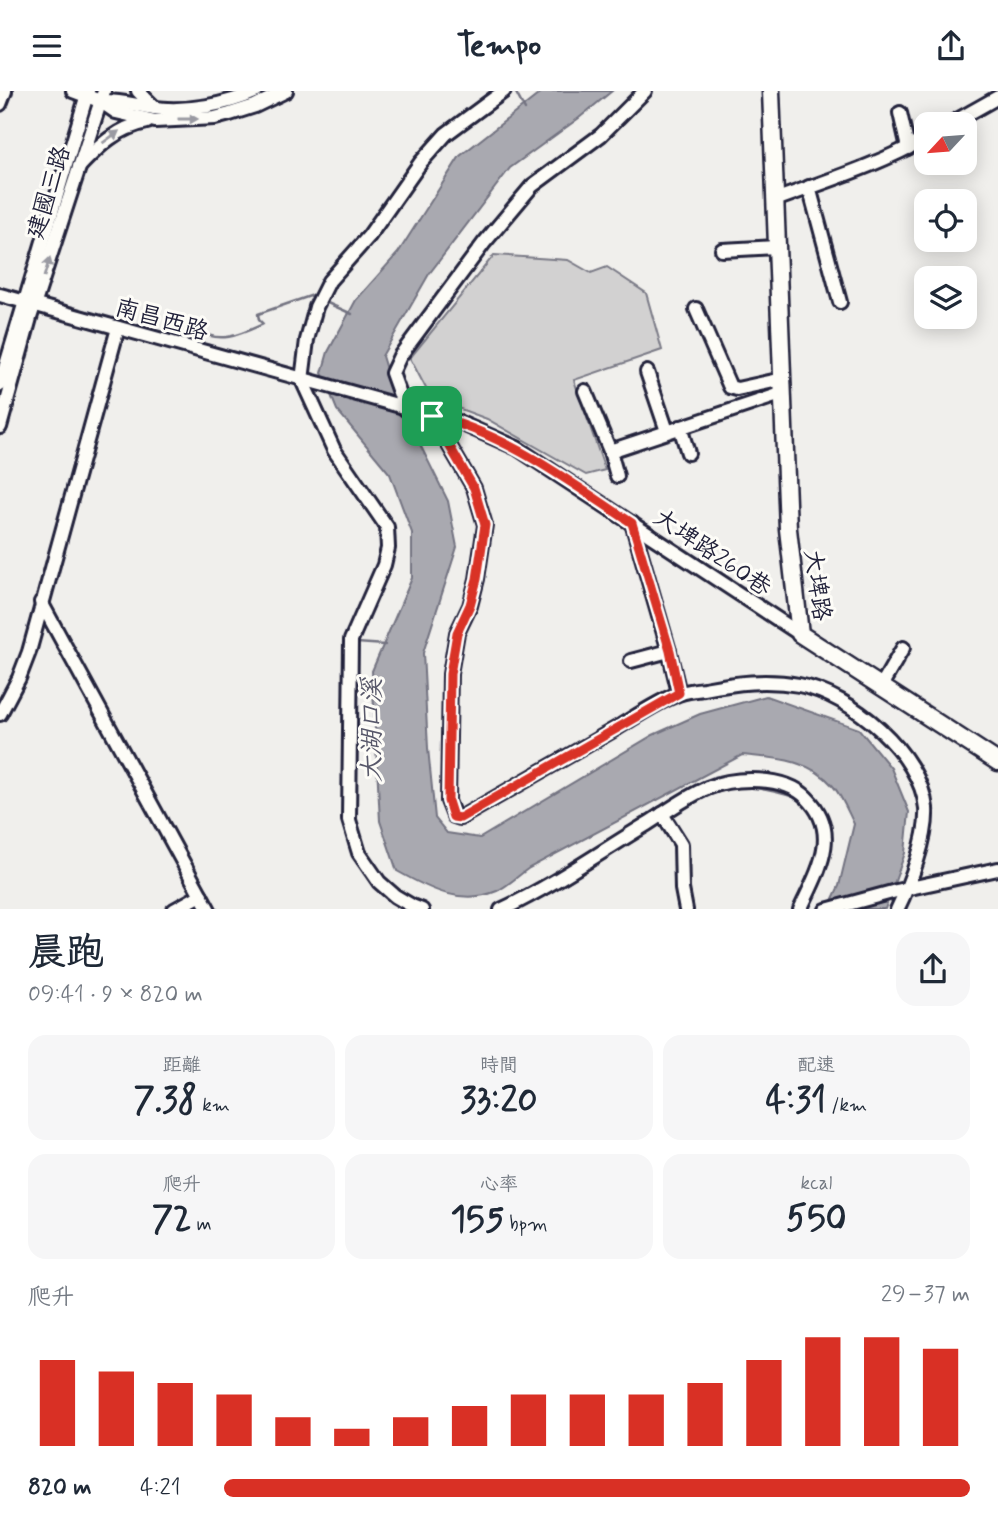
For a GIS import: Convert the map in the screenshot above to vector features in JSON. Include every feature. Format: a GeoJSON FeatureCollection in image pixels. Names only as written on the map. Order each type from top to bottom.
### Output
{"type":"FeatureCollection","features":[{"type":"Feature","properties":{"kind":"main road","name":"大埤路"},"geometry":{"type":"LineString","coordinates":[[771,91],[788,529],[800,634],[998,762]]}},
{"type":"Feature","properties":{"kind":"street"},"geometry":{"type":"LineString","coordinates":[[0,104],[5,91]]}},
{"type":"Feature","properties":{"kind":"street"},"geometry":{"type":"LineString","coordinates":[[73,91],[119,100],[155,114],[215,118],[255,106],[286,91]]}},
{"type":"Feature","properties":{"kind":"street"},"geometry":{"type":"LineString","coordinates":[[138,91],[155,114]]}},
{"type":"Feature","properties":{"kind":"street"},"geometry":{"type":"LineString","coordinates":[[77,170],[111,135],[155,114],[235,100],[257,91]]}},
{"type":"Feature","properties":{"kind":"street"},"geometry":{"type":"LineString","coordinates":[[422,909],[412,907],[379,882],[359,853],[349,820],[351,640],[384,565],[388,548],[387,527],[334,450],[307,381],[307,340],[316,307],[329,281],[369,236],[421,162],[446,134],[504,91]]}},
{"type":"Feature","properties":{"kind":"street"},"geometry":{"type":"LineString","coordinates":[[405,408],[392,373],[400,356],[484,243],[532,185],[601,135],[645,91]]}},
{"type":"Feature","properties":{"kind":"street","name":"建國三路"},"geometry":{"type":"LineString","coordinates":[[0,427],[4,399],[29,303],[87,93]]}},
{"type":"Feature","properties":{"kind":"street","name":"建國三路"},"geometry":{"type":"LineString","coordinates":[[0,385],[102,96]]}},
{"type":"Feature","properties":{"kind":"street"},"geometry":{"type":"LineString","coordinates":[[971,112],[998,97]]}},
{"type":"Feature","properties":{"kind":"street"},"geometry":{"type":"LineString","coordinates":[[900,113],[908,148]]}},
{"type":"Feature","properties":{"kind":"street"},"geometry":{"type":"LineString","coordinates":[[775,200],[914,145]]}},
{"type":"Feature","properties":{"kind":"street"},"geometry":{"type":"LineString","coordinates":[[809,187],[840,302]]}},
{"type":"Feature","properties":{"kind":"street"},"geometry":{"type":"LineString","coordinates":[[722,250],[776,247]]}},
{"type":"Feature","properties":{"kind":"street","name":"南昌西路"},"geometry":{"type":"LineString","coordinates":[[0,295],[405,408]]}},
{"type":"Feature","properties":{"kind":"street"},"geometry":{"type":"LineString","coordinates":[[696,309],[730,387],[737,389],[784,386]]}},
{"type":"Feature","properties":{"kind":"street"},"geometry":{"type":"LineString","coordinates":[[0,714],[29,652],[118,328]]}},
{"type":"Feature","properties":{"kind":"street"},"geometry":{"type":"LineString","coordinates":[[647,372],[673,429],[688,453]]}},
{"type":"Feature","properties":{"kind":"street"},"geometry":{"type":"LineString","coordinates":[[610,451],[784,386]]}},
{"type":"Feature","properties":{"kind":"street"},"geometry":{"type":"LineString","coordinates":[[585,391],[618,477]]}},
{"type":"Feature","properties":{"kind":"street","name":"大埤路260巷"},"geometry":{"type":"LineString","coordinates":[[405,408],[458,422],[517,447],[800,634]]}},
{"type":"Feature","properties":{"kind":"street"},"geometry":{"type":"LineString","coordinates":[[432,416],[474,488],[485,525],[477,579],[470,605],[457,633],[450,674],[448,801],[453,817],[460,818],[474,812],[679,693],[736,683],[768,681],[802,686],[833,698],[864,716],[884,732],[915,771],[926,807],[926,824],[897,909]]}},
{"type":"Feature","properties":{"kind":"street"},"geometry":{"type":"LineString","coordinates":[[632,523],[670,651],[679,693]]}},
{"type":"Feature","properties":{"kind":"street"},"geometry":{"type":"LineString","coordinates":[[41,602],[209,909]]}},
{"type":"Feature","properties":{"kind":"street"},"geometry":{"type":"LineString","coordinates":[[881,686],[903,648]]}},
{"type":"Feature","properties":{"kind":"street"},"geometry":{"type":"LineString","coordinates":[[631,661],[670,651]]}},
{"type":"Feature","properties":{"kind":"street"},"geometry":{"type":"LineString","coordinates":[[500,909],[521,905],[706,788],[749,779],[778,783],[803,793],[819,810],[824,824],[826,845],[800,909]]}},
{"type":"Feature","properties":{"kind":"street"},"geometry":{"type":"LineString","coordinates":[[662,814],[681,843],[682,889],[686,909]]}},
{"type":"Feature","properties":{"kind":"street"},"geometry":{"type":"LineString","coordinates":[[164,846],[173,861],[180,857]]}},
{"type":"Feature","properties":{"kind":"street"},"geometry":{"type":"LineString","coordinates":[[826,909],[998,869]]}},
{"type":"Feature","properties":{"kind":"street"},"geometry":{"type":"LineString","coordinates":[[174,909],[201,895]]}},
{"type":"Feature","properties":{"kind":"shaded area"},"geometry":{"type":"Polygon","coordinates":[[[543,91],[612,91],[510,168],[429,274],[382,356],[391,386],[448,501],[457,547],[423,653],[435,818],[447,833],[480,838],[653,735],[700,714],[766,696],[859,729],[891,768],[909,812],[905,853],[885,909],[828,909],[839,886],[854,824],[833,786],[814,770],[803,765],[742,755],[529,868],[497,891],[471,897],[458,896],[433,889],[397,871],[380,821],[372,671],[412,578],[412,533],[390,474],[337,410],[322,373],[328,352],[356,300],[398,253],[460,156],[543,91]]]}},
{"type":"Feature","properties":{"kind":"shaded area"},"geometry":{"type":"Polygon","coordinates":[[[494,255],[568,260],[591,273],[607,267],[646,293],[662,350],[574,380],[605,470],[586,475],[487,419],[431,398],[410,358],[494,255]]]}},
{"type":"Feature","properties":{"kind":"waterway"},"geometry":{"type":"LineString","coordinates":[[515,91],[525,110]]}},
{"type":"Feature","properties":{"kind":"waterway"},"geometry":{"type":"LineString","coordinates":[[198,330],[214,337],[239,334],[263,324],[258,314],[313,295],[317,297]]}},
{"type":"Feature","properties":{"kind":"waterway"},"geometry":{"type":"LineString","coordinates":[[323,301],[352,314]]}},
{"type":"Feature","properties":{"kind":"waterway"},"geometry":{"type":"LineString","coordinates":[[345,668],[344,642],[347,642]]}},
{"type":"Feature","properties":{"kind":"waterway"},"geometry":{"type":"LineString","coordinates":[[357,643],[385,645]]}},
{"type":"Feature","properties":{"kind":"waterway"},"geometry":{"type":"LineString","coordinates":[[669,818],[702,799],[730,789],[759,789],[797,798]]}},
{"type":"Feature","properties":{"kind":"route"},"geometry":{"type":"LineString","coordinates":[[432,416],[458,422],[517,447],[632,523],[670,651],[679,693],[460,818],[453,817],[448,801],[450,674],[457,633],[470,605],[477,579],[485,525],[474,488],[432,416]]}},
{"type":"Feature","properties":{"kind":"water label","name":"大湖口溪"},"geometry":{"type":"Point","coordinates":[371,730]}}]}
